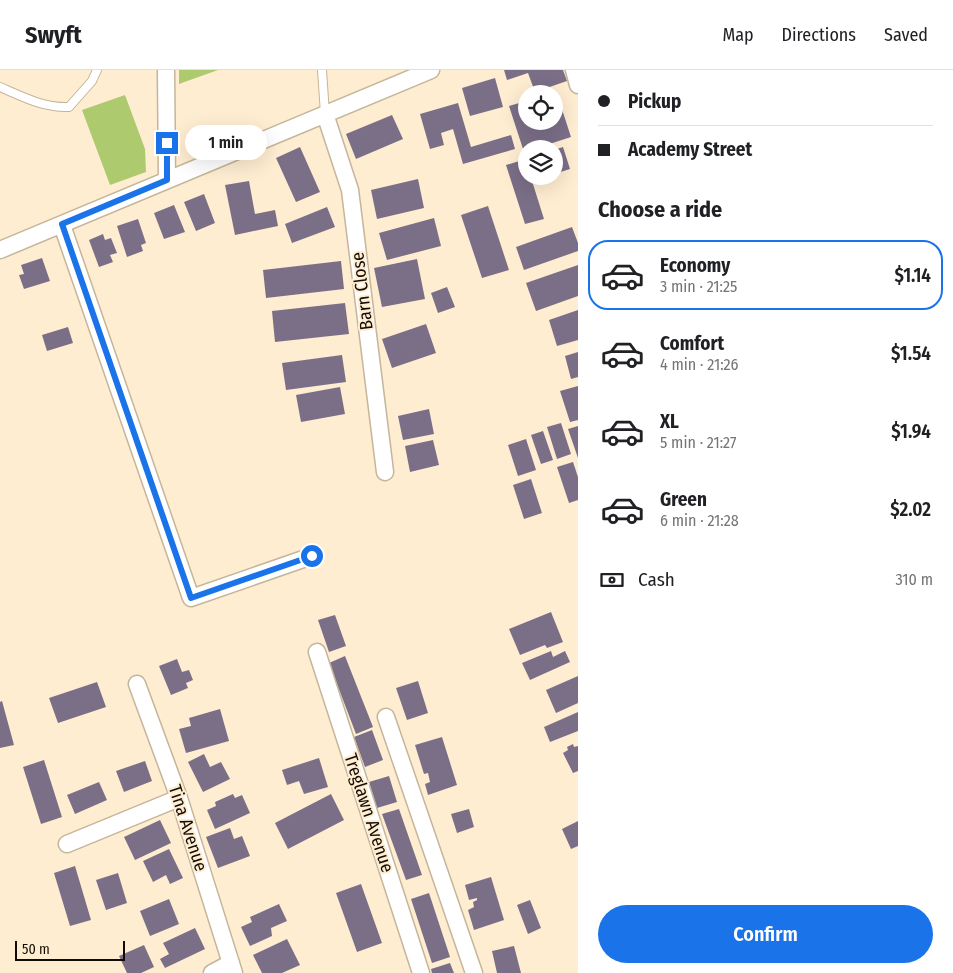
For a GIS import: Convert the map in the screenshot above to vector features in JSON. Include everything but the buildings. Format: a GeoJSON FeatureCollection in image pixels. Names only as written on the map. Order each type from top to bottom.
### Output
{"type":"FeatureCollection","features":[{"type":"Feature","properties":{"kind":"street"},"geometry":{"type":"LineString","coordinates":[[166,70],[167,180]]}},
{"type":"Feature","properties":{"kind":"street"},"geometry":{"type":"LineString","coordinates":[[0,250],[431,70]]}},
{"type":"Feature","properties":{"kind":"street"},"geometry":{"type":"LineString","coordinates":[[574,70],[578,85]]}},
{"type":"Feature","properties":{"kind":"street","name":"Barn Close"},"geometry":{"type":"LineString","coordinates":[[325,114],[350,190],[384,472]]}},
{"type":"Feature","properties":{"kind":"street"},"geometry":{"type":"LineString","coordinates":[[62,224],[191,598],[312,556]]}},
{"type":"Feature","properties":{"kind":"street","name":"Treglawn Avenue"},"geometry":{"type":"LineString","coordinates":[[317,652],[421,973]]}},
{"type":"Feature","properties":{"kind":"street","name":"Tina Avenue"},"geometry":{"type":"LineString","coordinates":[[137,684],[179,798],[232,968]]}},
{"type":"Feature","properties":{"kind":"street"},"geometry":{"type":"LineString","coordinates":[[386,717],[474,973]]}},
{"type":"Feature","properties":{"kind":"street"},"geometry":{"type":"LineString","coordinates":[[67,844],[179,798]]}},
{"type":"Feature","properties":{"kind":"street"},"geometry":{"type":"LineString","coordinates":[[212,973],[232,968]]}},
{"type":"Feature","properties":{"kind":"lane"},"geometry":{"type":"LineString","coordinates":[[0,87],[34,102],[54,107],[69,107],[92,81],[97,70]]}},
{"type":"Feature","properties":{"kind":"lane"},"geometry":{"type":"LineString","coordinates":[[322,70],[325,114]]}},
{"type":"Feature","properties":{"kind":"green space"},"geometry":{"type":"Polygon","coordinates":[[[179,70],[218,70],[179,84],[179,70]]]}},
{"type":"Feature","properties":{"kind":"green space"},"geometry":{"type":"Polygon","coordinates":[[[125,95],[145,149],[146,172],[110,185],[82,110],[125,95]]]}},
{"type":"Feature","properties":{"kind":"route"},"geometry":{"type":"LineString","coordinates":[[167,143],[167,180],[62,224],[191,598],[312,556]]}}]}
